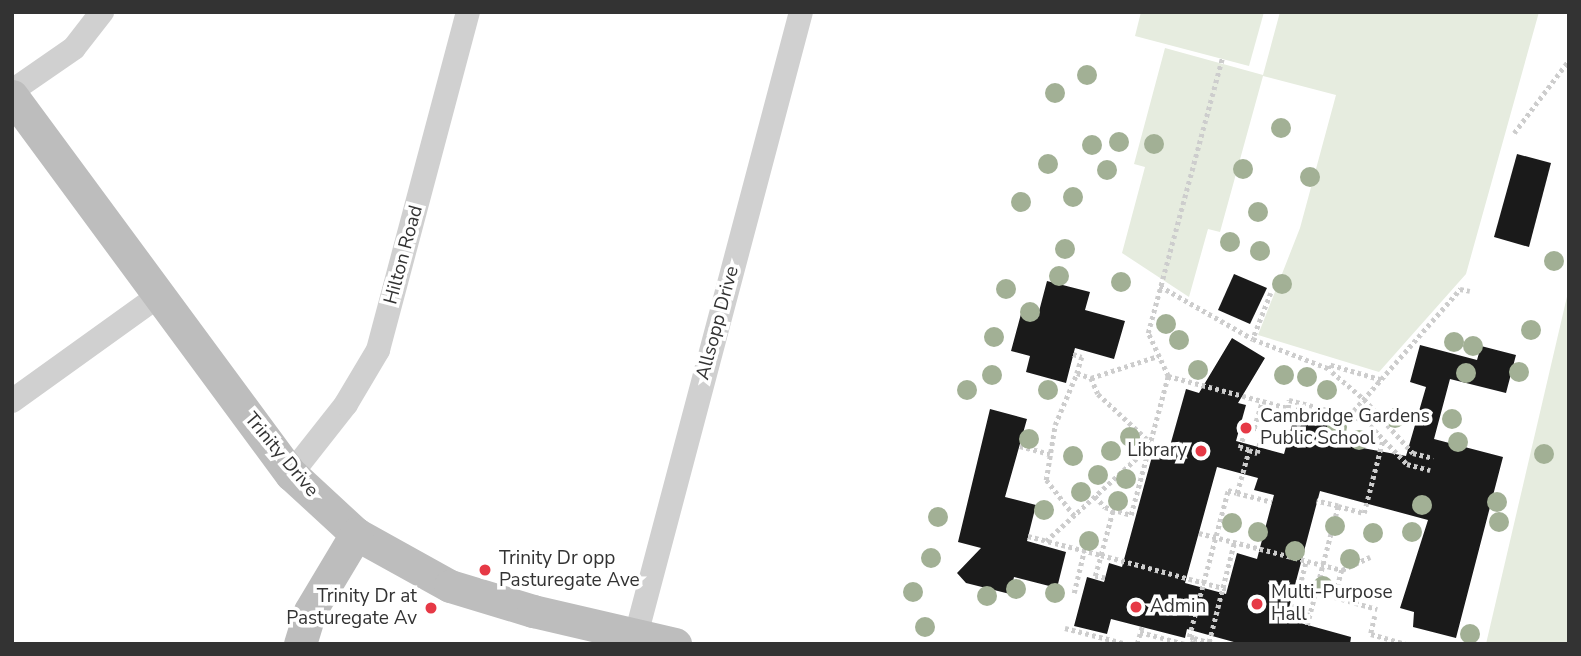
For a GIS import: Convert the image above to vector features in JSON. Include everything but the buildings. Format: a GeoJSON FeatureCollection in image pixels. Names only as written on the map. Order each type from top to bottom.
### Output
{"type":"FeatureCollection","features":[{"type":"Feature","properties":{"kind":"street"},"geometry":{"type":"LineString","coordinates":[[12,93],[74,48],[102,12]]}},
{"type":"Feature","properties":{"kind":"street","name":"Hilton Road"},"geometry":{"type":"LineString","coordinates":[[291,474],[346,404],[378,350],[468,12]]}},
{"type":"Feature","properties":{"kind":"street","name":"Allsopp Drive"},"geometry":{"type":"LineString","coordinates":[[636,635],[801,12]]}},
{"type":"Feature","properties":{"kind":"street","name":"Trinity Drive"},"geometry":{"type":"LineString","coordinates":[[12,93],[158,296],[291,474],[356,534],[450,586],[675,644]]}},
{"type":"Feature","properties":{"kind":"street"},"geometry":{"type":"LineString","coordinates":[[12,401],[158,296]]}},
{"type":"Feature","properties":{"kind":"street"},"geometry":{"type":"LineString","coordinates":[[300,644],[310,611],[356,534]]}},
{"type":"Feature","properties":{"kind":"path"},"geometry":{"type":"LineString","coordinates":[[1095,496],[1113,510],[1131,515],[1168,376],[1148,333],[1223,59]]}},
{"type":"Feature","properties":{"kind":"path"},"geometry":{"type":"LineString","coordinates":[[1514,133],[1569,60]]}},
{"type":"Feature","properties":{"kind":"path"},"geometry":{"type":"LineString","coordinates":[[1160,286],[1253,339],[1330,369],[1364,399],[1413,453],[1433,458]]}},
{"type":"Feature","properties":{"kind":"path"},"geometry":{"type":"LineString","coordinates":[[1349,416],[1460,289],[1470,291]]}},
{"type":"Feature","properties":{"kind":"path"},"geometry":{"type":"LineString","coordinates":[[1253,339],[1271,293]]}},
{"type":"Feature","properties":{"kind":"path"},"geometry":{"type":"LineString","coordinates":[[1073,354],[1082,357],[1055,425],[1046,480],[1074,516]]}},
{"type":"Feature","properties":{"kind":"path"},"geometry":{"type":"LineString","coordinates":[[1077,373],[1091,378],[1158,356]]}},
{"type":"Feature","properties":{"kind":"path"},"geometry":{"type":"LineString","coordinates":[[1330,369],[1337,364],[1381,380]]}},
{"type":"Feature","properties":{"kind":"path"},"geometry":{"type":"LineString","coordinates":[[1168,376],[1288,408],[1289,400],[1365,420],[1407,464],[1430,470]]}},
{"type":"Feature","properties":{"kind":"path"},"geometry":{"type":"LineString","coordinates":[[1091,378],[1098,394],[1150,444]]}},
{"type":"Feature","properties":{"kind":"path"},"geometry":{"type":"LineString","coordinates":[[1254,428],[1262,401]]}},
{"type":"Feature","properties":{"kind":"path"},"geometry":{"type":"LineString","coordinates":[[1246,426],[1254,428],[1263,430],[1257,453],[1240,448],[1246,426]]}},
{"type":"Feature","properties":{"kind":"path"},"geometry":{"type":"LineString","coordinates":[[1317,501],[1364,513],[1383,439]]}},
{"type":"Feature","properties":{"kind":"path"},"geometry":{"type":"LineString","coordinates":[[1046,541],[1150,444]]}},
{"type":"Feature","properties":{"kind":"path"},"geometry":{"type":"LineString","coordinates":[[1020,446],[1051,454]]}},
{"type":"Feature","properties":{"kind":"path"},"geometry":{"type":"LineString","coordinates":[[1237,493],[1249,450]]}},
{"type":"Feature","properties":{"kind":"path"},"geometry":{"type":"LineString","coordinates":[[1234,543],[1213,643],[1193,641],[1189,637],[1228,490],[1272,502]]}},
{"type":"Feature","properties":{"kind":"path"},"geometry":{"type":"LineString","coordinates":[[1307,625],[1338,506]]}},
{"type":"Feature","properties":{"kind":"path"},"geometry":{"type":"LineString","coordinates":[[1105,578],[1096,576],[1113,510]]}},
{"type":"Feature","properties":{"kind":"path"},"geometry":{"type":"LineString","coordinates":[[1199,533],[1342,570],[1370,557]]}},
{"type":"Feature","properties":{"kind":"path"},"geometry":{"type":"LineString","coordinates":[[1028,536],[1225,588]]}},
{"type":"Feature","properties":{"kind":"path"},"geometry":{"type":"LineString","coordinates":[[1074,593],[1084,551]]}},
{"type":"Feature","properties":{"kind":"path"},"geometry":{"type":"LineString","coordinates":[[1291,621],[1306,561]]}},
{"type":"Feature","properties":{"kind":"path"},"geometry":{"type":"LineString","coordinates":[[1342,570],[1335,597],[1377,608]]}},
{"type":"Feature","properties":{"kind":"path"},"geometry":{"type":"LineString","coordinates":[[1293,611],[1310,615]]}},
{"type":"Feature","properties":{"kind":"path"},"geometry":{"type":"LineString","coordinates":[[1375,616],[1371,634],[1407,644]]}},
{"type":"Feature","properties":{"kind":"path"},"geometry":{"type":"LineString","coordinates":[[1065,628],[1127,644]]}},
{"type":"Feature","properties":{"kind":"path"},"geometry":{"type":"LineString","coordinates":[[1137,644],[1141,629],[1185,644]]}},
{"type":"Feature","properties":{"kind":"shaded area"},"geometry":{"type":"Polygon","coordinates":[[[1141,12],[1264,12],[1249,66],[1135,36],[1141,12]]]}},
{"type":"Feature","properties":{"kind":"shaded area"},"geometry":{"type":"Polygon","coordinates":[[[1280,12],[1539,12],[1466,274],[1379,372],[1258,335],[1300,228],[1336,95],[1263,76],[1220,232],[1208,229],[1189,297],[1122,253],[1145,167],[1134,164],[1165,48],[1263,75],[1280,12]]]}},
{"type":"Feature","properties":{"kind":"shaded area"},"geometry":{"type":"Polygon","coordinates":[[[1569,288],[1569,644],[1486,644],[1569,288]]]}},
{"type":"Feature","properties":{"kind":"place","name":"Cambridge Gardens Public School"},"geometry":{"type":"Point","coordinates":[1246,428]}},
{"type":"Feature","properties":{"kind":"place","name":"Library"},"geometry":{"type":"Point","coordinates":[1201,451]}},
{"type":"Feature","properties":{"kind":"place","name":"Trinity Dr opp Pasturegate Ave"},"geometry":{"type":"Point","coordinates":[485,570]}},
{"type":"Feature","properties":{"kind":"place","name":"Multi-Purpose Hall"},"geometry":{"type":"Point","coordinates":[1257,604]}},
{"type":"Feature","properties":{"kind":"place","name":"Admin"},"geometry":{"type":"Point","coordinates":[1136,607]}},
{"type":"Feature","properties":{"kind":"place","name":"Trinity Dr at Pasturegate Av"},"geometry":{"type":"Point","coordinates":[431,608]}}]}
